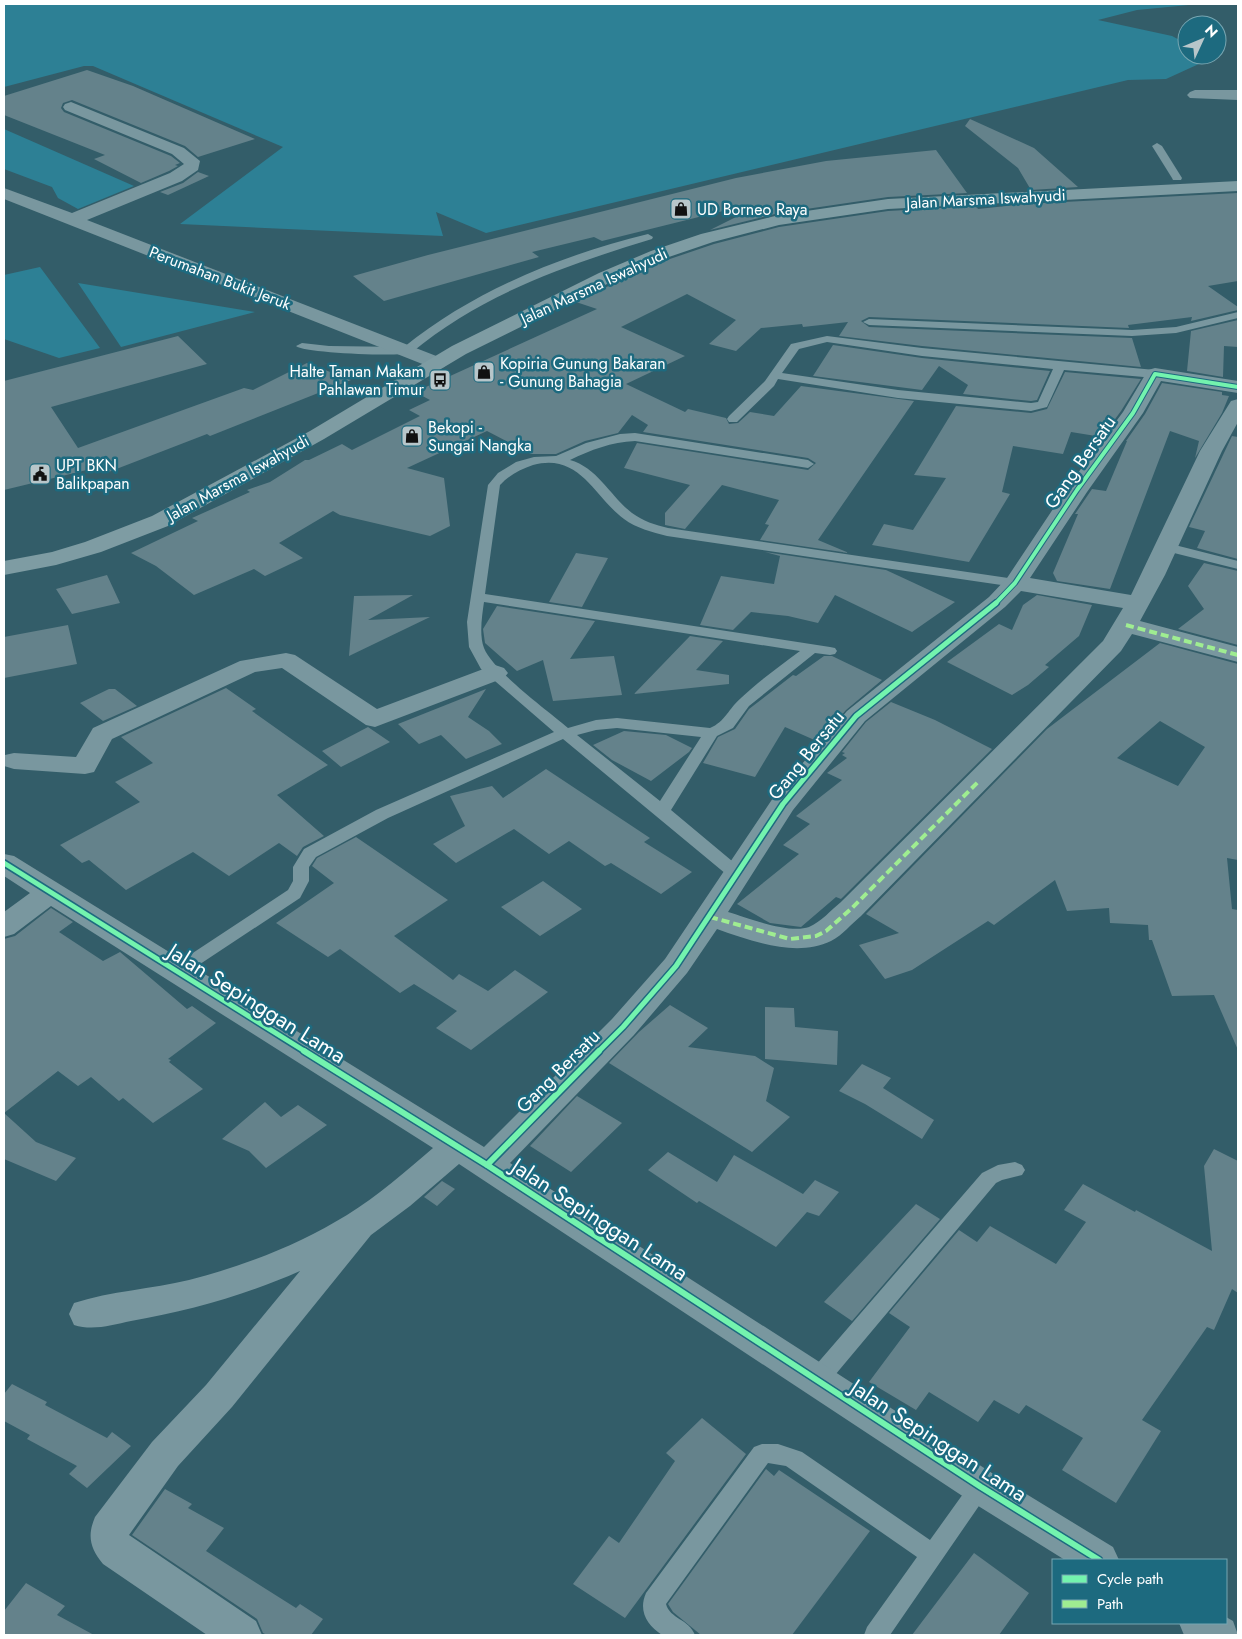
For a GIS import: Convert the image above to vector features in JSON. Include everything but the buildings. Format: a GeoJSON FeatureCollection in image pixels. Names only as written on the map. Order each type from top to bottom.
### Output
{"type":"FeatureCollection","features":[{"type":"Feature","properties":{"kind":"highway","name":"Jalan Marsma Iswahyudi"},"geometry":{"type":"LineString","coordinates":[[4,555],[40,548],[88,535],[138,517],[288,438],[422,357],[591,271],[657,244],[720,224],[815,204],[880,196],[1238,175]]}},
{"type":"Feature","properties":{"kind":"highway","name":"Jalan Marsma Iswahyudi"},"geometry":{"type":"LineString","coordinates":[[4,568],[56,558],[93,547],[160,521],[317,435],[422,357],[649,258],[707,238],[779,220],[821,212],[888,204],[1238,186]]}},
{"type":"Feature","properties":{"kind":"street"},"geometry":{"type":"LineString","coordinates":[[1195,95],[1238,95]]}},
{"type":"Feature","properties":{"kind":"street"},"geometry":{"type":"LineString","coordinates":[[71,107],[178,151],[192,161],[192,166],[176,177],[71,220]]}},
{"type":"Feature","properties":{"kind":"street","name":"Perumahan Bukit Jeruk"},"geometry":{"type":"LineString","coordinates":[[4,194],[422,357]]}},
{"type":"Feature","properties":{"kind":"street"},"geometry":{"type":"LineString","coordinates":[[1155,374],[1238,387]]}},
{"type":"Feature","properties":{"kind":"street","name":"Gang Bersatu"},"geometry":{"type":"LineString","coordinates":[[487,1165],[623,1027],[676,966],[710,918],[784,804],[856,716],[997,602],[1015,583],[1076,490],[1133,413],[1155,374]]}},
{"type":"Feature","properties":{"kind":"street"},"geometry":{"type":"LineString","coordinates":[[710,918],[790,939],[804,939],[826,931],[851,909],[1112,646],[1138,603],[1212,450],[1238,405]]}},
{"type":"Feature","properties":{"kind":"street"},"geometry":{"type":"LineString","coordinates":[[1015,583],[1138,603]]}},
{"type":"Feature","properties":{"kind":"street"},"geometry":{"type":"LineString","coordinates":[[1126,625],[1238,655]]}},
{"type":"Feature","properties":{"kind":"street"},"geometry":{"type":"LineString","coordinates":[[14,761],[85,766],[102,734],[250,666],[286,660],[375,719],[495,673]]}},
{"type":"Feature","properties":{"kind":"street","name":"Jalan Sepinggan Lama"},"geometry":{"type":"LineString","coordinates":[[4,863],[487,1165],[980,1487],[1097,1559]]}},
{"type":"Feature","properties":{"kind":"street"},"geometry":{"type":"LineString","coordinates":[[4,927],[50,893]]}},
{"type":"Feature","properties":{"kind":"street"},"geometry":{"type":"LineString","coordinates":[[87,1314],[188,1295],[270,1269],[324,1244],[359,1225],[390,1204],[457,1146]]}},
{"type":"Feature","properties":{"kind":"street"},"geometry":{"type":"LineString","coordinates":[[242,1635],[116,1551],[110,1544],[109,1530],[165,1454],[220,1396],[359,1225]]}},
{"type":"Feature","properties":{"kind":"street"},"geometry":{"type":"LineString","coordinates":[[1201,1624],[1219,1635]]}},
{"type":"Feature","properties":{"kind":"lane"},"geometry":{"type":"LineString","coordinates":[[1157,146],[1177,178]]}},
{"type":"Feature","properties":{"kind":"lane"},"geometry":{"type":"LineString","coordinates":[[302,346],[422,357],[426,333],[494,294],[588,255],[648,237]]}},
{"type":"Feature","properties":{"kind":"lane"},"geometry":{"type":"LineString","coordinates":[[869,322],[1132,333],[1176,330],[1238,315]]}},
{"type":"Feature","properties":{"kind":"lane"},"geometry":{"type":"LineString","coordinates":[[734,419],[770,383],[795,346],[827,339],[922,352],[1155,374]]}},
{"type":"Feature","properties":{"kind":"lane"},"geometry":{"type":"LineString","coordinates":[[774,375],[898,394],[1031,407],[1043,404],[1060,366]]}},
{"type":"Feature","properties":{"kind":"lane"},"geometry":{"type":"LineString","coordinates":[[560,459],[590,446],[620,438],[635,437],[808,464]]}},
{"type":"Feature","properties":{"kind":"lane"},"geometry":{"type":"LineString","coordinates":[[738,875],[486,666],[476,647],[474,622],[494,486],[497,480],[510,471],[532,461],[546,458],[560,459],[577,466],[594,480],[627,516],[642,526],[687,535],[1015,583]]}},
{"type":"Feature","properties":{"kind":"lane"},"geometry":{"type":"LineString","coordinates":[[1167,546],[1238,565]]}},
{"type":"Feature","properties":{"kind":"lane"},"geometry":{"type":"LineString","coordinates":[[477,597],[830,652]]}},
{"type":"Feature","properties":{"kind":"lane"},"geometry":{"type":"LineString","coordinates":[[176,972],[294,894],[301,881],[301,867],[310,853],[382,814],[565,733],[596,725],[617,723],[711,732],[722,729],[731,723],[735,714],[745,703],[811,649]]}},
{"type":"Feature","properties":{"kind":"lane"},"geometry":{"type":"LineString","coordinates":[[662,811],[711,732]]}},
{"type":"Feature","properties":{"kind":"lane"},"geometry":{"type":"LineString","coordinates":[[817,1380],[989,1178],[998,1172],[1015,1170]]}},
{"type":"Feature","properties":{"kind":"lane"},"geometry":{"type":"LineString","coordinates":[[683,1635],[655,1613],[654,1602],[762,1454],[782,1453],[794,1459],[933,1554]]}},
{"type":"Feature","properties":{"kind":"lane"},"geometry":{"type":"LineString","coordinates":[[876,1635],[980,1487]]}},
{"type":"Feature","properties":{"kind":"shaded area"},"geometry":{"type":"Polygon","coordinates":[[[4,4],[1199,4],[1137,10],[1098,20],[1177,39],[1177,65],[1197,65],[1166,79],[1128,80],[486,233],[436,212],[443,236],[180,224],[283,147],[93,66],[84,66],[4,87],[4,4]]]}},
{"type":"Feature","properties":{"kind":"shaded area"},"geometry":{"type":"Polygon","coordinates":[[[4,129],[134,186],[78,209],[58,198],[52,187],[4,169],[4,129]]]}},
{"type":"Feature","properties":{"kind":"shaded area"},"geometry":{"type":"Polygon","coordinates":[[[40,267],[100,348],[59,358],[4,339],[4,275],[40,267]]]}},
{"type":"Feature","properties":{"kind":"shaded area"},"geometry":{"type":"Polygon","coordinates":[[[78,283],[255,312],[121,347],[78,283]]]}},
{"type":"Feature","properties":{"kind":"marked path"},"geometry":{"type":"LineString","coordinates":[[1126,625],[1238,655]]}},
{"type":"Feature","properties":{"kind":"marked path"},"geometry":{"type":"LineString","coordinates":[[710,917],[790,939],[816,936],[826,931],[851,909],[978,782]]}},
{"type":"Feature","properties":{"kind":"cycle path"},"geometry":{"type":"LineString","coordinates":[[487,1165],[623,1027],[676,966],[783,804],[856,716],[997,602],[1015,583],[1077,490],[1133,413],[1155,374],[1238,387]]}},
{"type":"Feature","properties":{"kind":"cycle path"},"geometry":{"type":"LineString","coordinates":[[4,863],[487,1165],[981,1487],[1097,1559]]}},
{"type":"Feature","properties":{"kind":"place","name":"UD Borneo Raya"},"geometry":{"type":"Point","coordinates":[681,209]}},
{"type":"Feature","properties":{"kind":"place","name":"Kopiria Gunung Bakaran - Gunung Bahagia"},"geometry":{"type":"Point","coordinates":[484,372]}},
{"type":"Feature","properties":{"kind":"place","name":"Halte Taman Makam Pahlawan Timur"},"geometry":{"type":"Point","coordinates":[440,380]}},
{"type":"Feature","properties":{"kind":"place","name":"Bekopi - Sungai Nangka"},"geometry":{"type":"Point","coordinates":[412,436]}},
{"type":"Feature","properties":{"kind":"place","name":"UPT BKN Balikpapan"},"geometry":{"type":"Point","coordinates":[40,474]}}]}
